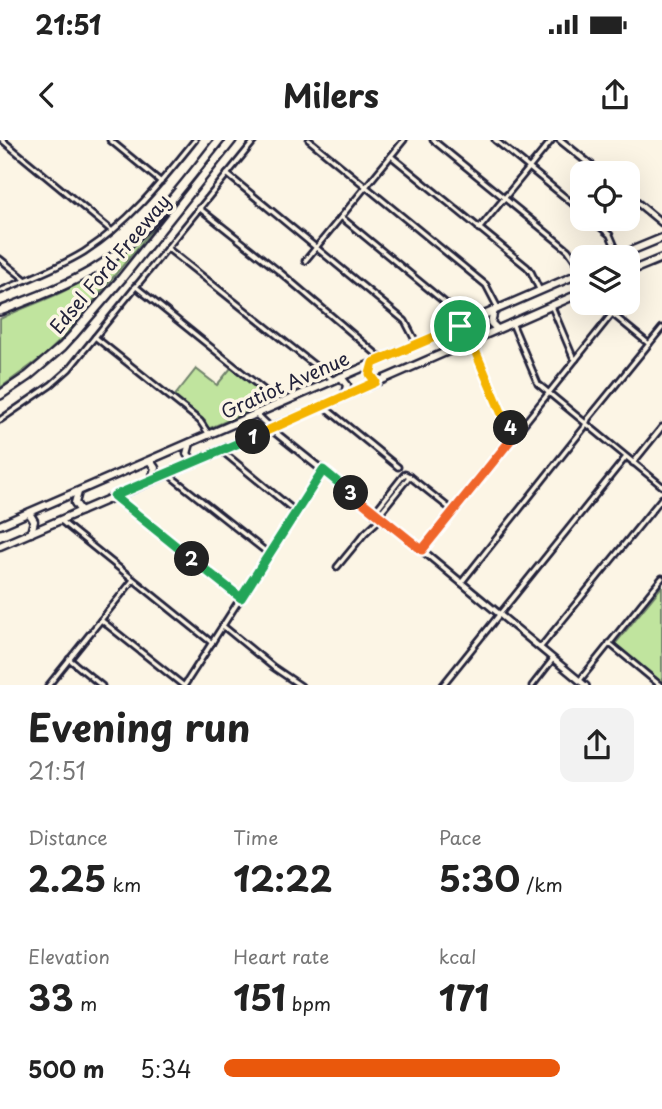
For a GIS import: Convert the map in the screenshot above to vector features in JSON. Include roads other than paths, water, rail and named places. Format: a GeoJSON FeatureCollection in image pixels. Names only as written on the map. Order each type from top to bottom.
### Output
{"type":"FeatureCollection","features":[{"type":"Feature","properties":{"kind":"highway","name":"Edsel Ford Freeway"},"geometry":{"type":"LineString","coordinates":[[0,311],[65,285],[111,258],[168,204],[219,140]]}},
{"type":"Feature","properties":{"kind":"highway","name":"Edsel Ford Freeway"},"geometry":{"type":"LineString","coordinates":[[0,397],[35,376],[51,362],[234,140]]}},
{"type":"Feature","properties":{"kind":"main road"},"geometry":{"type":"LineString","coordinates":[[640,248],[662,238]]}},
{"type":"Feature","properties":{"kind":"main road"},"geometry":{"type":"LineString","coordinates":[[640,267],[662,258]]}},
{"type":"Feature","properties":{"kind":"main road","name":"Gratiot Avenue"},"geometry":{"type":"LineString","coordinates":[[0,525],[570,278]]}},
{"type":"Feature","properties":{"kind":"main road","name":"Gratiot Avenue"},"geometry":{"type":"LineString","coordinates":[[0,546],[570,298]]}},
{"type":"Feature","properties":{"kind":"main road"},"geometry":{"type":"LineString","coordinates":[[496,309],[491,323],[497,329]]}},
{"type":"Feature","properties":{"kind":"main road"},"geometry":{"type":"LineString","coordinates":[[463,324],[471,329],[471,341]]}},
{"type":"Feature","properties":{"kind":"main road"},"geometry":{"type":"LineString","coordinates":[[373,363],[370,374],[376,382]]}},
{"type":"Feature","properties":{"kind":"main road"},"geometry":{"type":"LineString","coordinates":[[337,379],[347,385],[345,396]]}},
{"type":"Feature","properties":{"kind":"main road"},"geometry":{"type":"LineString","coordinates":[[190,443],[187,454],[194,462]]}},
{"type":"Feature","properties":{"kind":"main road"},"geometry":{"type":"LineString","coordinates":[[150,461],[155,468],[152,480]]}},
{"type":"Feature","properties":{"kind":"main road"},"geometry":{"type":"LineString","coordinates":[[78,492],[75,503],[81,511]]}},
{"type":"Feature","properties":{"kind":"main road"},"geometry":{"type":"LineString","coordinates":[[29,513],[34,521],[31,533]]}},
{"type":"Feature","properties":{"kind":"street"},"geometry":{"type":"LineString","coordinates":[[2,140],[112,231]]}},
{"type":"Feature","properties":{"kind":"street"},"geometry":{"type":"LineString","coordinates":[[110,140],[161,182]]}},
{"type":"Feature","properties":{"kind":"street"},"geometry":{"type":"LineString","coordinates":[[0,291],[72,259],[112,231],[138,208],[195,140]]}},
{"type":"Feature","properties":{"kind":"street"},"geometry":{"type":"LineString","coordinates":[[0,421],[69,369],[255,140]]}},
{"type":"Feature","properties":{"kind":"street"},"geometry":{"type":"LineString","coordinates":[[309,140],[487,286],[496,309]]}},
{"type":"Feature","properties":{"kind":"street"},"geometry":{"type":"LineString","coordinates":[[305,261],[404,140]]}},
{"type":"Feature","properties":{"kind":"street"},"geometry":{"type":"LineString","coordinates":[[433,140],[570,253]]}},
{"type":"Feature","properties":{"kind":"street"},"geometry":{"type":"LineString","coordinates":[[495,140],[570,202]]}},
{"type":"Feature","properties":{"kind":"street"},"geometry":{"type":"LineString","coordinates":[[479,229],[552,140]]}},
{"type":"Feature","properties":{"kind":"street"},"geometry":{"type":"LineString","coordinates":[[560,140],[586,161]]}},
{"type":"Feature","properties":{"kind":"street"},"geometry":{"type":"LineString","coordinates":[[391,156],[531,271],[540,291]]}},
{"type":"Feature","properties":{"kind":"street"},"geometry":{"type":"LineString","coordinates":[[227,174],[407,322],[417,344]]}},
{"type":"Feature","properties":{"kind":"street"},"geometry":{"type":"LineString","coordinates":[[640,205],[662,223]]}},
{"type":"Feature","properties":{"kind":"street"},"geometry":{"type":"LineString","coordinates":[[199,208],[383,359]]}},
{"type":"Feature","properties":{"kind":"street"},"geometry":{"type":"LineString","coordinates":[[341,217],[448,305],[463,324]]}},
{"type":"Feature","properties":{"kind":"street"},"geometry":{"type":"LineString","coordinates":[[167,247],[337,379]]}},
{"type":"Feature","properties":{"kind":"street"},"geometry":{"type":"LineString","coordinates":[[0,259],[26,280]]}},
{"type":"Feature","properties":{"kind":"street"},"geometry":{"type":"LineString","coordinates":[[135,286],[280,403]]}},
{"type":"Feature","properties":{"kind":"street"},"geometry":{"type":"LineString","coordinates":[[551,306],[576,359]]}},
{"type":"Feature","properties":{"kind":"street"},"geometry":{"type":"LineString","coordinates":[[422,550],[611,315]]}},
{"type":"Feature","properties":{"kind":"street"},"geometry":{"type":"LineString","coordinates":[[613,315],[649,344]]}},
{"type":"Feature","properties":{"kind":"street"},"geometry":{"type":"LineString","coordinates":[[512,323],[538,384],[662,486]]}},
{"type":"Feature","properties":{"kind":"street"},"geometry":{"type":"LineString","coordinates":[[461,583],[662,328]]}},
{"type":"Feature","properties":{"kind":"street"},"geometry":{"type":"LineString","coordinates":[[95,337],[200,421],[208,435]]}},
{"type":"Feature","properties":{"kind":"street"},"geometry":{"type":"LineString","coordinates":[[471,341],[504,419],[517,432]]}},
{"type":"Feature","properties":{"kind":"street"},"geometry":{"type":"LineString","coordinates":[[324,404],[398,467]]}},
{"type":"Feature","properties":{"kind":"street"},"geometry":{"type":"LineString","coordinates":[[256,414],[586,685]]}},
{"type":"Feature","properties":{"kind":"street"},"geometry":{"type":"LineString","coordinates":[[634,463],[662,427]]}},
{"type":"Feature","properties":{"kind":"street"},"geometry":{"type":"LineString","coordinates":[[221,450],[296,512]]}},
{"type":"Feature","properties":{"kind":"street"},"geometry":{"type":"LineString","coordinates":[[442,685],[626,457]]}},
{"type":"Feature","properties":{"kind":"street"},"geometry":{"type":"LineString","coordinates":[[100,620],[184,685],[323,470]]}},
{"type":"Feature","properties":{"kind":"street"},"geometry":{"type":"LineString","coordinates":[[169,473],[269,554]]}},
{"type":"Feature","properties":{"kind":"street"},"geometry":{"type":"LineString","coordinates":[[375,514],[381,512],[410,476],[453,511]]}},
{"type":"Feature","properties":{"kind":"street"},"geometry":{"type":"LineString","coordinates":[[114,496],[241,598]]}},
{"type":"Feature","properties":{"kind":"street"},"geometry":{"type":"LineString","coordinates":[[540,648],[662,498]]}},
{"type":"Feature","properties":{"kind":"street"},"geometry":{"type":"LineString","coordinates":[[337,567],[381,518]]}},
{"type":"Feature","properties":{"kind":"street"},"geometry":{"type":"LineString","coordinates":[[61,520],[212,643]]}},
{"type":"Feature","properties":{"kind":"street"},"geometry":{"type":"LineString","coordinates":[[580,681],[662,578]]}},
{"type":"Feature","properties":{"kind":"street"},"geometry":{"type":"LineString","coordinates":[[48,685],[133,580]]}},
{"type":"Feature","properties":{"kind":"street"},"geometry":{"type":"LineString","coordinates":[[657,585],[662,589]]}},
{"type":"Feature","properties":{"kind":"street"},"geometry":{"type":"LineString","coordinates":[[223,626],[301,685]]}},
{"type":"Feature","properties":{"kind":"street"},"geometry":{"type":"LineString","coordinates":[[609,643],[661,685]]}},
{"type":"Feature","properties":{"kind":"street"},"geometry":{"type":"LineString","coordinates":[[69,659],[102,685]]}},
{"type":"Feature","properties":{"kind":"street"},"geometry":{"type":"LineString","coordinates":[[532,685],[553,659]]}}]}
